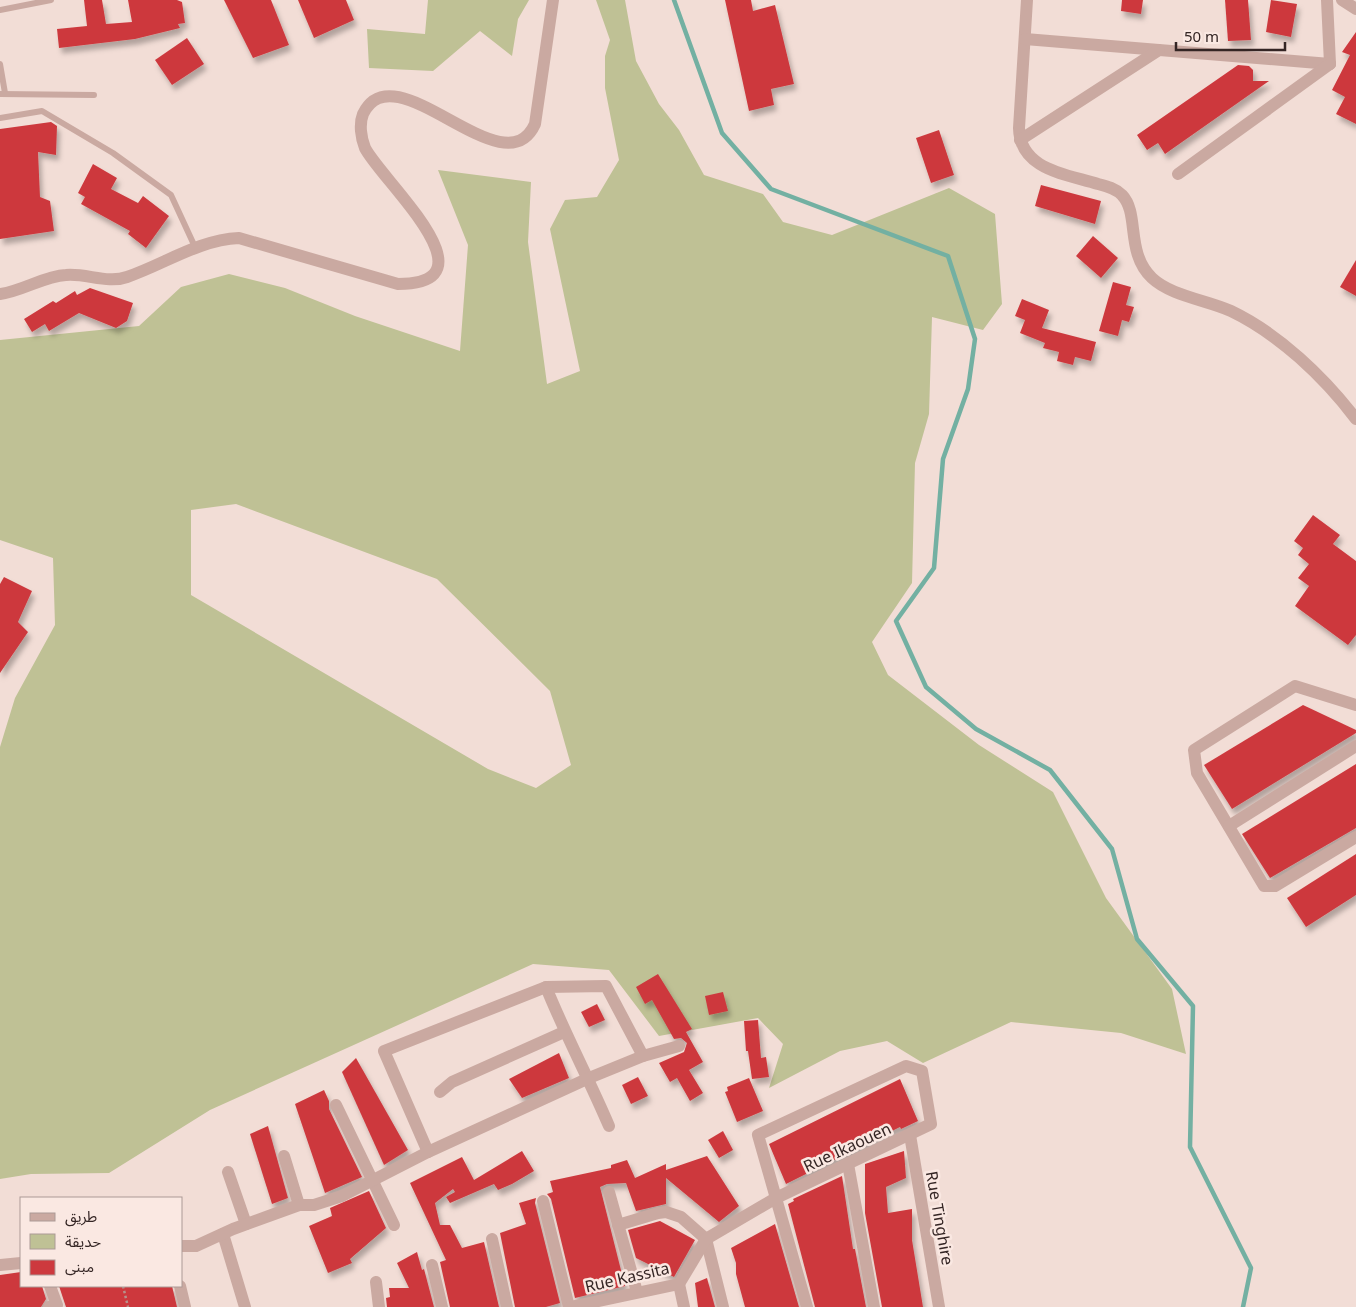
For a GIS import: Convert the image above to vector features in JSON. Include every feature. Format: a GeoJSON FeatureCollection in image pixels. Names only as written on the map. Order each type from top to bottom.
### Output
{"type":"FeatureCollection","features":[{"type":"Feature","properties":{"kind":"street"},"geometry":{"type":"LineString","coordinates":[[0,294],[64,275],[111,280],[126,278],[195,247],[218,239],[239,238],[398,284],[418,284],[428,280],[436,272],[439,263],[437,250],[425,226],[365,147],[361,123],[364,114],[372,103],[381,98],[394,96],[410,101],[488,139],[510,144],[525,139],[535,124],[553,0]]}},
{"type":"Feature","properties":{"kind":"street"},"geometry":{"type":"LineString","coordinates":[[1028,0],[1019,128],[1020,140],[1028,156],[1042,167],[1109,187],[1121,194],[1129,207],[1136,254],[1152,279],[1169,290],[1215,304],[1250,322],[1313,372],[1356,419]]}},
{"type":"Feature","properties":{"kind":"street"},"geometry":{"type":"LineString","coordinates":[[1327,0],[1330,64]]}},
{"type":"Feature","properties":{"kind":"street"},"geometry":{"type":"LineString","coordinates":[[1342,0],[1356,8]]}},
{"type":"Feature","properties":{"kind":"street"},"geometry":{"type":"LineString","coordinates":[[1025,40],[1330,64]]}},
{"type":"Feature","properties":{"kind":"street"},"geometry":{"type":"LineString","coordinates":[[1020,140],[1160,50]]}},
{"type":"Feature","properties":{"kind":"street"},"geometry":{"type":"LineString","coordinates":[[1178,174],[1330,64]]}},
{"type":"Feature","properties":{"kind":"street"},"geometry":{"type":"LineString","coordinates":[[1356,705],[1295,686],[1194,750],[1197,773],[1264,886],[1275,886],[1356,837]]}},
{"type":"Feature","properties":{"kind":"street"},"geometry":{"type":"LineString","coordinates":[[1229,826],[1356,746]]}},
{"type":"Feature","properties":{"kind":"street"},"geometry":{"type":"LineString","coordinates":[[546,986],[564,1032],[588,1078],[609,1126]]}},
{"type":"Feature","properties":{"kind":"street"},"geometry":{"type":"LineString","coordinates":[[428,1152],[384,1051],[546,986],[606,986],[643,1056]]}},
{"type":"Feature","properties":{"kind":"street"},"geometry":{"type":"LineString","coordinates":[[440,1092],[452,1082],[564,1032]]}},
{"type":"Feature","properties":{"kind":"street"},"geometry":{"type":"LineString","coordinates":[[182,1246],[196,1246],[246,1224],[299,1205],[314,1205],[330,1200],[372,1182],[428,1152],[588,1078],[643,1056],[679,1046]]}},
{"type":"Feature","properties":{"kind":"street","name":"Rue Ikaouen"},"geometry":{"type":"LineString","coordinates":[[906,1066],[922,1071],[931,1124],[910,1135],[776,1198],[758,1135],[906,1066]]}},
{"type":"Feature","properties":{"kind":"street"},"geometry":{"type":"LineString","coordinates":[[336,1106],[394,1225]]}},
{"type":"Feature","properties":{"kind":"street","name":"Rue Tinghire"},"geometry":{"type":"LineString","coordinates":[[910,1135],[939,1307]]}},
{"type":"Feature","properties":{"kind":"street"},"geometry":{"type":"LineString","coordinates":[[284,1156],[299,1205]]}},
{"type":"Feature","properties":{"kind":"street"},"geometry":{"type":"LineString","coordinates":[[848,1164],[874,1307]]}},
{"type":"Feature","properties":{"kind":"street"},"geometry":{"type":"LineString","coordinates":[[228,1172],[246,1224]]}},
{"type":"Feature","properties":{"kind":"street"},"geometry":{"type":"LineString","coordinates":[[609,1192],[637,1292]]}},
{"type":"Feature","properties":{"kind":"street"},"geometry":{"type":"LineString","coordinates":[[776,1198],[807,1307]]}},
{"type":"Feature","properties":{"kind":"street","name":"Rue Kassita"},"geometry":{"type":"LineString","coordinates":[[570,1307],[622,1301],[637,1292],[679,1284],[706,1239],[776,1198]]}},
{"type":"Feature","properties":{"kind":"street"},"geometry":{"type":"LineString","coordinates":[[543,1201],[570,1307]]}},
{"type":"Feature","properties":{"kind":"street"},"geometry":{"type":"LineString","coordinates":[[618,1225],[666,1212],[681,1217],[706,1239],[723,1307]]}},
{"type":"Feature","properties":{"kind":"street"},"geometry":{"type":"LineString","coordinates":[[224,1234],[245,1307]]}},
{"type":"Feature","properties":{"kind":"street"},"geometry":{"type":"LineString","coordinates":[[492,1239],[506,1307]]}},
{"type":"Feature","properties":{"kind":"street"},"geometry":{"type":"LineString","coordinates":[[0,1265],[20,1263]]}},
{"type":"Feature","properties":{"kind":"street"},"geometry":{"type":"LineString","coordinates":[[432,1265],[442,1307]]}},
{"type":"Feature","properties":{"kind":"street"},"geometry":{"type":"LineString","coordinates":[[376,1282],[379,1307]]}},
{"type":"Feature","properties":{"kind":"street"},"geometry":{"type":"LineString","coordinates":[[679,1284],[684,1307]]}},
{"type":"Feature","properties":{"kind":"street"},"geometry":{"type":"LineString","coordinates":[[50,1287],[53,1306]]}},
{"type":"Feature","properties":{"kind":"street"},"geometry":{"type":"LineString","coordinates":[[180,1287],[185,1307]]}},
{"type":"Feature","properties":{"kind":"lane"},"geometry":{"type":"LineString","coordinates":[[0,10],[51,0]]}},
{"type":"Feature","properties":{"kind":"lane"},"geometry":{"type":"LineString","coordinates":[[0,64],[2,94],[94,95]]}},
{"type":"Feature","properties":{"kind":"lane"},"geometry":{"type":"LineString","coordinates":[[0,118],[42,111],[113,153],[171,195],[195,247]]}},
{"type":"Feature","properties":{"kind":"path"},"geometry":{"type":"LineString","coordinates":[[123,1287],[128,1307]]}},
{"type":"Feature","properties":{"kind":"green space"},"geometry":{"type":"Polygon","coordinates":[[[428,0],[529,0],[518,19],[512,56],[480,31],[433,71],[369,68],[367,29],[425,34],[428,0]]]}},
{"type":"Feature","properties":{"kind":"green space"},"geometry":{"type":"Polygon","coordinates":[[[596,0],[625,0],[636,61],[659,104],[679,130],[704,175],[763,194],[783,222],[832,235],[949,188],[995,214],[1002,304],[983,330],[932,317],[929,414],[915,463],[912,583],[872,642],[888,675],[979,745],[1053,792],[1106,898],[1172,989],[1186,1054],[1121,1033],[1011,1022],[923,1063],[887,1041],[840,1051],[769,1088],[783,1044],[758,1018],[659,1036],[609,970],[533,964],[210,1110],[109,1173],[31,1174],[0,1179],[0,747],[15,698],[55,625],[53,558],[0,540],[0,340],[139,326],[181,287],[229,274],[285,288],[355,316],[460,351],[468,245],[438,170],[531,182],[528,242],[547,384],[580,371],[550,229],[565,200],[597,197],[619,160],[605,88],[605,56],[610,40],[596,0]],[[236,504],[191,510],[191,595],[488,769],[536,788],[571,765],[550,691],[437,579],[236,504]]]}},
{"type":"Feature","properties":{"kind":"building"},"geometry":{"type":"Polygon","coordinates":[[[84,0],[102,0],[106,24],[132,22],[128,0],[177,0],[182,2],[185,23],[178,24],[180,28],[135,39],[59,48],[57,29],[87,26],[84,0]]]}},
{"type":"Feature","properties":{"kind":"building"},"geometry":{"type":"Polygon","coordinates":[[[224,0],[271,0],[289,45],[253,58],[224,0]]]}},
{"type":"Feature","properties":{"kind":"building"},"geometry":{"type":"Polygon","coordinates":[[[298,0],[346,0],[354,20],[314,38],[298,0]]]}},
{"type":"Feature","properties":{"kind":"building"},"geometry":{"type":"Polygon","coordinates":[[[725,0],[751,0],[753,11],[775,5],[794,84],[771,89],[774,105],[749,111],[725,0]]]}},
{"type":"Feature","properties":{"kind":"building"},"geometry":{"type":"Polygon","coordinates":[[[1122,0],[1143,0],[1141,14],[1121,11],[1122,0]]]}},
{"type":"Feature","properties":{"kind":"building"},"geometry":{"type":"Polygon","coordinates":[[[1225,0],[1248,0],[1251,40],[1228,41],[1225,0]]]}},
{"type":"Feature","properties":{"kind":"building"},"geometry":{"type":"Polygon","coordinates":[[[1271,0],[1297,4],[1291,37],[1266,32],[1271,0]]]}},
{"type":"Feature","properties":{"kind":"building"},"geometry":{"type":"Polygon","coordinates":[[[1356,32],[1356,124],[1336,114],[1345,97],[1332,90],[1350,55],[1342,52],[1356,32]]]}},
{"type":"Feature","properties":{"kind":"building"},"geometry":{"type":"Polygon","coordinates":[[[187,38],[204,64],[172,85],[155,60],[187,38]]]}},
{"type":"Feature","properties":{"kind":"building"},"geometry":{"type":"Polygon","coordinates":[[[1238,65],[1249,66],[1253,70],[1253,81],[1269,81],[1165,154],[1158,143],[1147,150],[1137,135],[1238,65]]]}},
{"type":"Feature","properties":{"kind":"building"},"geometry":{"type":"Polygon","coordinates":[[[51,122],[57,126],[56,155],[38,152],[40,197],[50,201],[54,231],[0,239],[0,129],[51,122]]]}},
{"type":"Feature","properties":{"kind":"building"},"geometry":{"type":"Polygon","coordinates":[[[939,130],[954,175],[931,183],[916,138],[939,130]]]}},
{"type":"Feature","properties":{"kind":"building"},"geometry":{"type":"Polygon","coordinates":[[[93,164],[117,178],[111,189],[138,203],[143,196],[169,216],[146,248],[128,234],[130,231],[81,204],[85,197],[78,193],[93,164]]]}},
{"type":"Feature","properties":{"kind":"building"},"geometry":{"type":"Polygon","coordinates":[[[1041,185],[1101,201],[1095,224],[1035,206],[1041,185]]]}},
{"type":"Feature","properties":{"kind":"building"},"geometry":{"type":"Polygon","coordinates":[[[1093,236],[1118,258],[1101,278],[1076,256],[1093,236]]]}},
{"type":"Feature","properties":{"kind":"building"},"geometry":{"type":"Polygon","coordinates":[[[1356,260],[1356,296],[1340,287],[1356,260]]]}},
{"type":"Feature","properties":{"kind":"building"},"geometry":{"type":"Polygon","coordinates":[[[1113,282],[1131,287],[1126,305],[1134,307],[1129,322],[1122,320],[1118,336],[1099,331],[1113,282]]]}},
{"type":"Feature","properties":{"kind":"building"},"geometry":{"type":"Polygon","coordinates":[[[90,288],[133,303],[127,321],[116,328],[79,313],[49,331],[45,324],[32,332],[24,319],[53,301],[56,303],[75,291],[77,295],[90,288]]]}},
{"type":"Feature","properties":{"kind":"building"},"geometry":{"type":"Polygon","coordinates":[[[1022,299],[1049,310],[1042,328],[1096,342],[1091,361],[1075,357],[1073,365],[1057,361],[1059,352],[1043,348],[1045,343],[1020,333],[1025,320],[1015,316],[1022,299]]]}},
{"type":"Feature","properties":{"kind":"building"},"geometry":{"type":"Polygon","coordinates":[[[1313,515],[1340,535],[1333,544],[1356,561],[1356,635],[1348,645],[1295,606],[1309,586],[1298,578],[1309,564],[1298,555],[1303,548],[1294,541],[1313,515]]]}},
{"type":"Feature","properties":{"kind":"building"},"geometry":{"type":"Polygon","coordinates":[[[4,577],[32,591],[18,622],[28,632],[0,673],[0,584],[4,577]]]}},
{"type":"Feature","properties":{"kind":"building"},"geometry":{"type":"Polygon","coordinates":[[[1303,705],[1356,730],[1356,733],[1232,809],[1204,765],[1303,705]]]}},
{"type":"Feature","properties":{"kind":"building"},"geometry":{"type":"Polygon","coordinates":[[[1356,764],[1356,828],[1270,878],[1242,834],[1356,764]]]}},
{"type":"Feature","properties":{"kind":"building"},"geometry":{"type":"Polygon","coordinates":[[[1356,854],[1356,895],[1306,927],[1287,898],[1356,854]]]}},
{"type":"Feature","properties":{"kind":"building"},"geometry":{"type":"Polygon","coordinates":[[[658,974],[692,1029],[686,1032],[703,1062],[689,1070],[703,1093],[690,1101],[677,1078],[670,1082],[659,1063],[684,1052],[687,1043],[681,1038],[674,1039],[652,1000],[645,1004],[636,987],[658,974]]]}},
{"type":"Feature","properties":{"kind":"building"},"geometry":{"type":"Polygon","coordinates":[[[723,992],[728,1011],[709,1015],[705,996],[723,992]]]}},
{"type":"Feature","properties":{"kind":"building"},"geometry":{"type":"Polygon","coordinates":[[[597,1004],[605,1020],[589,1027],[581,1012],[597,1004]]]}},
{"type":"Feature","properties":{"kind":"building"},"geometry":{"type":"Polygon","coordinates":[[[758,1020],[761,1058],[766,1057],[769,1077],[752,1079],[748,1051],[746,1051],[744,1021],[758,1020]]]}},
{"type":"Feature","properties":{"kind":"building"},"geometry":{"type":"Polygon","coordinates":[[[559,1053],[569,1078],[522,1098],[509,1079],[559,1053]]]}},
{"type":"Feature","properties":{"kind":"building"},"geometry":{"type":"Polygon","coordinates":[[[356,1058],[408,1150],[384,1165],[342,1072],[356,1058]]]}},
{"type":"Feature","properties":{"kind":"building"},"geometry":{"type":"Polygon","coordinates":[[[638,1077],[648,1096],[631,1104],[622,1085],[638,1077]]]}},
{"type":"Feature","properties":{"kind":"building"},"geometry":{"type":"Polygon","coordinates":[[[749,1078],[763,1111],[737,1122],[725,1092],[728,1091],[727,1087],[749,1078]]]}},
{"type":"Feature","properties":{"kind":"building"},"geometry":{"type":"Polygon","coordinates":[[[900,1079],[918,1121],[901,1129],[900,1127],[786,1184],[769,1144],[900,1079]]]}},
{"type":"Feature","properties":{"kind":"building"},"geometry":{"type":"Polygon","coordinates":[[[324,1090],[329,1101],[329,1109],[362,1177],[325,1193],[295,1104],[324,1090]]]}},
{"type":"Feature","properties":{"kind":"building"},"geometry":{"type":"Polygon","coordinates":[[[268,1126],[288,1198],[272,1204],[250,1134],[268,1126]]]}},
{"type":"Feature","properties":{"kind":"building"},"geometry":{"type":"Polygon","coordinates":[[[723,1131],[733,1150],[719,1158],[708,1140],[723,1131]]]}},
{"type":"Feature","properties":{"kind":"building"},"geometry":{"type":"Polygon","coordinates":[[[522,1151],[534,1171],[498,1190],[494,1184],[450,1203],[446,1197],[455,1192],[453,1189],[435,1203],[440,1225],[450,1225],[462,1248],[484,1242],[499,1307],[450,1307],[440,1262],[446,1260],[410,1183],[462,1157],[474,1180],[522,1151]]]}},
{"type":"Feature","properties":{"kind":"building"},"geometry":{"type":"Polygon","coordinates":[[[904,1151],[906,1178],[886,1187],[888,1213],[912,1209],[912,1240],[923,1307],[882,1307],[865,1213],[865,1164],[904,1151]]]}},
{"type":"Feature","properties":{"kind":"building"},"geometry":{"type":"Polygon","coordinates":[[[707,1156],[739,1206],[719,1222],[666,1178],[666,1204],[636,1211],[626,1183],[607,1184],[600,1187],[625,1286],[575,1298],[551,1199],[547,1194],[553,1192],[550,1181],[611,1168],[611,1165],[627,1160],[635,1178],[666,1164],[666,1170],[707,1156]]]}},
{"type":"Feature","properties":{"kind":"building"},"geometry":{"type":"Polygon","coordinates":[[[842,1176],[853,1249],[855,1249],[866,1307],[815,1307],[788,1204],[794,1201],[793,1199],[842,1176]]]}},
{"type":"Feature","properties":{"kind":"building"},"geometry":{"type":"Polygon","coordinates":[[[369,1191],[386,1228],[350,1259],[352,1263],[328,1273],[309,1226],[332,1216],[330,1208],[369,1191]]]}},
{"type":"Feature","properties":{"kind":"building"},"geometry":{"type":"Polygon","coordinates":[[[536,1198],[535,1203],[560,1303],[546,1307],[515,1307],[500,1233],[526,1224],[519,1203],[536,1198]]]}},
{"type":"Feature","properties":{"kind":"building"},"geometry":{"type":"Polygon","coordinates":[[[660,1221],[695,1240],[674,1277],[636,1258],[628,1230],[660,1221]]]}},
{"type":"Feature","properties":{"kind":"building"},"geometry":{"type":"Polygon","coordinates":[[[775,1224],[799,1307],[745,1307],[731,1248],[775,1224]]]}},
{"type":"Feature","properties":{"kind":"building"},"geometry":{"type":"Polygon","coordinates":[[[417,1252],[422,1270],[424,1269],[434,1307],[387,1307],[386,1298],[390,1297],[389,1288],[409,1288],[397,1263],[417,1252]]]}},
{"type":"Feature","properties":{"kind":"building"},"geometry":{"type":"Polygon","coordinates":[[[20,1272],[20,1287],[42,1287],[46,1299],[41,1307],[0,1307],[0,1275],[20,1272]]]}},
{"type":"Feature","properties":{"kind":"building"},"geometry":{"type":"Polygon","coordinates":[[[707,1278],[715,1307],[698,1307],[695,1283],[707,1278]]]}},
{"type":"Feature","properties":{"kind":"building"},"geometry":{"type":"Polygon","coordinates":[[[59,1287],[172,1287],[177,1307],[66,1307],[59,1287]]]}},
{"type":"Feature","properties":{"kind":"waterway"},"geometry":{"type":"LineString","coordinates":[[674,0],[722,133],[771,189],[948,256],[975,339],[968,389],[943,459],[934,568],[896,621],[926,687],[976,729],[1050,770],[1112,849],[1137,939],[1193,1006],[1190,1147],[1251,1268],[1243,1307]]}}]}
